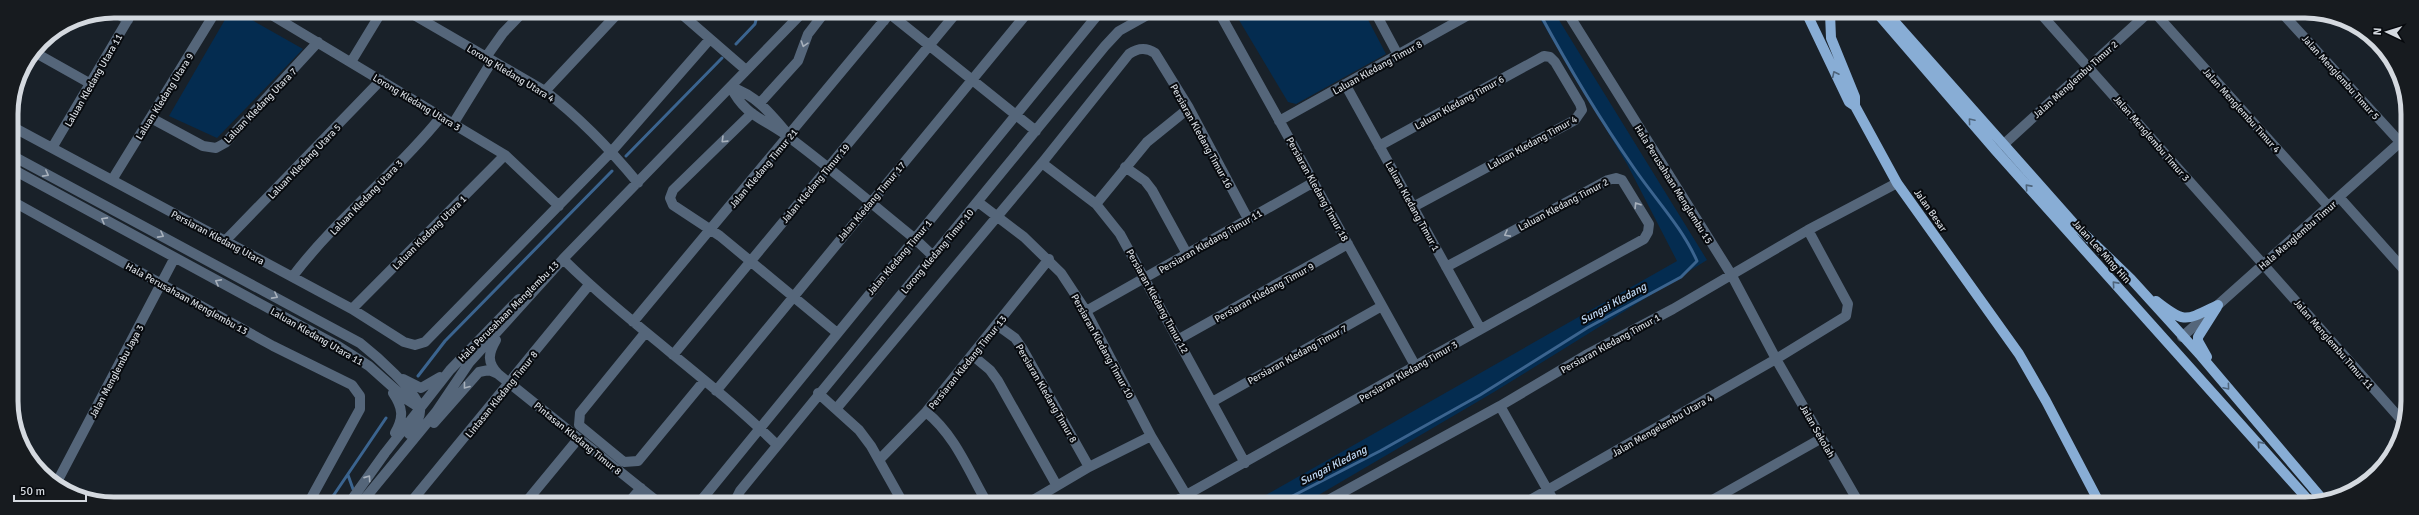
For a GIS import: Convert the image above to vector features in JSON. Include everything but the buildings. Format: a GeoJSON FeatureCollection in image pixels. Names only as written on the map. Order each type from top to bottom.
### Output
{"type":"FeatureCollection","features":[{"type":"Feature","properties":{"kind":"main road","name":"Jalan Besar"},"geometry":{"type":"LineString","coordinates":[[1809,18],[1849,102],[1855,106],[1897,183],[1995,323],[2009,339],[2046,401],[2096,497]]}},
{"type":"Feature","properties":{"kind":"main road","name":"Jalan Besar"},"geometry":{"type":"LineString","coordinates":[[1830,18],[1831,38],[1855,97],[1855,106]]}},
{"type":"Feature","properties":{"kind":"main road","name":"Jalan Lee Ming Hin"},"geometry":{"type":"LineString","coordinates":[[1882,18],[1996,151],[2306,497]]}},
{"type":"Feature","properties":{"kind":"main road","name":"Jalan Lee Ming Hin"},"geometry":{"type":"LineString","coordinates":[[1891,18],[2002,145],[2077,227],[2184,335],[2319,496]]}},
{"type":"Feature","properties":{"kind":"main road"},"geometry":{"type":"LineString","coordinates":[[2134,283],[2179,318],[2191,318],[2218,305]]}},
{"type":"Feature","properties":{"kind":"main road"},"geometry":{"type":"LineString","coordinates":[[2135,305],[2165,329],[2184,335],[2184,354],[2198,375]]}},
{"type":"Feature","properties":{"kind":"main road"},"geometry":{"type":"LineString","coordinates":[[2217,375],[2198,341],[2201,329],[2218,305]]}},
{"type":"Feature","properties":{"kind":"main road","name":"Jalan Besar"},"geometry":{"type":"LineString","coordinates":[[1995,323],[1995,328],[2039,398],[2090,497]]}},
{"type":"Feature","properties":{"kind":"street","name":"Laluan Kledang Utara 11"},"geometry":{"type":"LineString","coordinates":[[52,148],[129,18]]}},
{"type":"Feature","properties":{"kind":"street","name":"Laluan Kledang Utara 9"},"geometry":{"type":"LineString","coordinates":[[112,180],[212,18]]}},
{"type":"Feature","properties":{"kind":"street","name":"Lorong Kledang Utara 3"},"geometry":{"type":"LineString","coordinates":[[277,18],[381,80],[440,118],[453,124],[505,155],[559,206]]}},
{"type":"Feature","properties":{"kind":"street"},"geometry":{"type":"LineString","coordinates":[[351,62],[378,18]]}},
{"type":"Feature","properties":{"kind":"street","name":"Lorong Kledang Utara 4"},"geometry":{"type":"LineString","coordinates":[[419,18],[545,91],[612,151],[638,183]]}},
{"type":"Feature","properties":{"kind":"street"},"geometry":{"type":"LineString","coordinates":[[453,124],[503,33],[517,18]]}},
{"type":"Feature","properties":{"kind":"street"},"geometry":{"type":"LineString","coordinates":[[545,91],[613,18]]}},
{"type":"Feature","properties":{"kind":"street"},"geometry":{"type":"LineString","coordinates":[[685,18],[746,70]]}},
{"type":"Feature","properties":{"kind":"street"},"geometry":{"type":"LineString","coordinates":[[777,445],[759,427],[589,285],[562,259],[638,183],[797,18]]}},
{"type":"Feature","properties":{"kind":"street"},"geometry":{"type":"LineString","coordinates":[[760,104],[798,61],[808,34],[820,18]]}},
{"type":"Feature","properties":{"kind":"street","name":"Jalan Kledang Timur 21"},"geometry":{"type":"LineString","coordinates":[[633,322],[789,137],[886,18]]}},
{"type":"Feature","properties":{"kind":"street"},"geometry":{"type":"LineString","coordinates":[[892,18],[1036,131]]}},
{"type":"Feature","properties":{"kind":"street","name":"Jalan Kledang Timur 19"},"geometry":{"type":"LineString","coordinates":[[673,355],[952,18]]}},
{"type":"Feature","properties":{"kind":"street","name":"Jalan Kledang Timur 17"},"geometry":{"type":"LineString","coordinates":[[716,391],[792,296],[1023,18]]}},
{"type":"Feature","properties":{"kind":"street","name":"Jalan Kledang Timur 1"},"geometry":{"type":"LineString","coordinates":[[703,497],[836,332],[1095,18]]}},
{"type":"Feature","properties":{"kind":"street","name":"Lorong Kledang Timur 10"},"geometry":{"type":"LineString","coordinates":[[737,497],[740,491],[818,393],[978,202],[1114,36],[1143,18]]}},
{"type":"Feature","properties":{"kind":"street","name":"Persiaran Kledang Timur 18"},"geometry":{"type":"LineString","coordinates":[[1222,18],[1416,367]]}},
{"type":"Feature","properties":{"kind":"street"},"geometry":{"type":"LineString","coordinates":[[1378,18],[1398,55]]}},
{"type":"Feature","properties":{"kind":"street","name":"Laluan Kledang Timur 8"},"geometry":{"type":"LineString","coordinates":[[1279,121],[1463,18]]}},
{"type":"Feature","properties":{"kind":"street","name":"Hala Perusahaan Menglembu 15"},"geometry":{"type":"LineString","coordinates":[[1571,18],[1731,274],[1776,359]]}},
{"type":"Feature","properties":{"kind":"street","name":"Jalan Menglembu Timur 3"},"geometry":{"type":"LineString","coordinates":[[2045,18],[2263,264]]}},
{"type":"Feature","properties":{"kind":"street","name":"Jalan Menglembu Timur 2"},"geometry":{"type":"LineString","coordinates":[[2002,145],[2142,18]]}},
{"type":"Feature","properties":{"kind":"street","name":"Jalan Menglembu Timur 4"},"geometry":{"type":"LineString","coordinates":[[2159,18],[2329,207]]}},
{"type":"Feature","properties":{"kind":"street","name":"Jalan Menglembu Timur 5"},"geometry":{"type":"LineString","coordinates":[[2287,18],[2401,137]]}},
{"type":"Feature","properties":{"kind":"street"},"geometry":{"type":"LineString","coordinates":[[559,206],[612,151],[710,39]]}},
{"type":"Feature","properties":{"kind":"street","name":"Laluan Kledang Utara 7"},"geometry":{"type":"LineString","coordinates":[[151,118],[203,146],[216,148],[225,142],[296,68],[318,42]]}},
{"type":"Feature","properties":{"kind":"street","name":"Persiaran Kledang Timur 16"},"geometry":{"type":"LineString","coordinates":[[1042,163],[1129,54],[1143,49],[1155,53],[1189,108],[1248,219]]}},
{"type":"Feature","properties":{"kind":"street"},"geometry":{"type":"LineString","coordinates":[[39,55],[91,84]]}},
{"type":"Feature","properties":{"kind":"street","name":"Laluan Kledang Timur 4"},"geometry":{"type":"LineString","coordinates":[[1413,207],[1575,120],[1580,115],[1580,104],[1555,62],[1550,57],[1539,58]]}},
{"type":"Feature","properties":{"kind":"street","name":"Laluan Kledang Timur 6"},"geometry":{"type":"LineString","coordinates":[[1379,146],[1539,58]]}},
{"type":"Feature","properties":{"kind":"street","name":"Laluan Kledang Utara 5"},"geometry":{"type":"LineString","coordinates":[[225,241],[381,80]]}},
{"type":"Feature","properties":{"kind":"street","name":"Laluan Kledang Timur 1"},"geometry":{"type":"LineString","coordinates":[[1345,84],[1480,328]]}},
{"type":"Feature","properties":{"kind":"street"},"geometry":{"type":"LineString","coordinates":[[731,86],[744,91],[771,113],[789,137]]}},
{"type":"Feature","properties":{"kind":"street"},"geometry":{"type":"LineString","coordinates":[[731,86],[736,98],[752,113],[789,137],[914,238],[933,256]]}},
{"type":"Feature","properties":{"kind":"street"},"geometry":{"type":"LineString","coordinates":[[1096,204],[1147,142],[1189,108]]}},
{"type":"Feature","properties":{"kind":"street"},"geometry":{"type":"LineString","coordinates":[[752,113],[673,190],[670,198],[673,205],[710,230],[751,261],[836,332]]}},
{"type":"Feature","properties":{"kind":"street","name":"Laluan Kledang Utara 3"},"geometry":{"type":"LineString","coordinates":[[292,276],[313,252],[393,170],[440,118]]}},
{"type":"Feature","properties":{"kind":"street","name":"Persiaran Kledang Utara"},"geometry":{"type":"LineString","coordinates":[[18,130],[292,276],[352,309],[404,342],[415,345],[425,342],[559,206]]}},
{"type":"Feature","properties":{"kind":"street","name":"Hala Menglembu Timur"},"geometry":{"type":"LineString","coordinates":[[2184,335],[2263,264],[2340,198],[2401,141]]}},
{"type":"Feature","properties":{"kind":"street","name":"Laluan Kledang Utara 1"},"geometry":{"type":"LineString","coordinates":[[352,309],[505,155]]}},
{"type":"Feature","properties":{"kind":"street","name":"Laluan Kledang Utara 11"},"geometry":{"type":"LineString","coordinates":[[18,158],[351,337],[392,371],[413,395],[420,408]]}},
{"type":"Feature","properties":{"kind":"street"},"geometry":{"type":"LineString","coordinates":[[836,409],[1042,163]]}},
{"type":"Feature","properties":{"kind":"street","name":"Persiaran Kledang Timur 12"},"geometry":{"type":"LineString","coordinates":[[1042,163],[1096,204],[1120,234],[1146,278],[1245,463]]}},
{"type":"Feature","properties":{"kind":"street"},"geometry":{"type":"LineString","coordinates":[[1125,167],[1145,181],[1152,190],[1187,254]]}},
{"type":"Feature","properties":{"kind":"street","name":"Laluan Kledang Utara 11"},"geometry":{"type":"LineString","coordinates":[[18,172],[338,346],[363,362],[406,399],[420,408]]}},
{"type":"Feature","properties":{"kind":"street","name":"Laluan Kledang Timur 2"},"geometry":{"type":"LineString","coordinates":[[1446,267],[1608,180],[1616,178],[1622,180],[1649,224],[1648,232],[1644,239]]}},
{"type":"Feature","properties":{"kind":"street","name":"Persiaran Kledang Timur 11"},"geometry":{"type":"LineString","coordinates":[[1086,311],[1314,182]]}},
{"type":"Feature","properties":{"kind":"street","name":"Persiaran Kledang Timur 1"},"geometry":{"type":"LineString","coordinates":[[1334,497],[1500,406],[1808,230],[1897,183]]}},
{"type":"Feature","properties":{"kind":"street"},"geometry":{"type":"LineString","coordinates":[[2340,198],[2401,266]]}},
{"type":"Feature","properties":{"kind":"street","name":"Persiaran Kledang Timur 10"},"geometry":{"type":"LineString","coordinates":[[978,202],[997,215],[1048,259],[1061,273],[1086,311],[1152,436],[1188,497]]}},
{"type":"Feature","properties":{"kind":"street","name":"Hala Perusahaan Menglembu 13"},"geometry":{"type":"LineString","coordinates":[[18,204],[273,346],[352,385],[360,396],[360,409],[312,497]]}},
{"type":"Feature","properties":{"kind":"street","name":"Jalan Mengelembu Utara 4"},"geometry":{"type":"LineString","coordinates":[[1536,497],[1776,359],[1846,316],[1849,310],[1848,304],[1808,230]]}},
{"type":"Feature","properties":{"kind":"street","name":"Persiaran Kledang Timur 3"},"geometry":{"type":"LineString","coordinates":[[1192,497],[1245,463],[1416,367],[1480,328],[1644,239]]}},
{"type":"Feature","properties":{"kind":"street","name":"Persiaran Kledang Timur 9"},"geometry":{"type":"LineString","coordinates":[[1179,339],[1348,244]]}},
{"type":"Feature","properties":{"kind":"street","name":"Jalan Menglembu Jaya 3"},"geometry":{"type":"LineString","coordinates":[[58,479],[174,258]]}},
{"type":"Feature","properties":{"kind":"street","name":"Hala Perusahaan Menglembu 13"},"geometry":{"type":"LineString","coordinates":[[366,497],[386,470],[436,412],[469,363],[512,317],[562,259]]}},
{"type":"Feature","properties":{"kind":"street","name":"Hala Perusahaan Menglembu 13"},"geometry":{"type":"LineString","coordinates":[[354,497],[450,370],[558,260],[562,259]]}},
{"type":"Feature","properties":{"kind":"street","name":"Persiaran Kledang Timur 13"},"geometry":{"type":"LineString","coordinates":[[879,460],[926,412],[997,325],[1048,259]]}},
{"type":"Feature","properties":{"kind":"street","name":"Jalan Menglembu Timur 11"},"geometry":{"type":"LineString","coordinates":[[2263,264],[2399,418]]}},
{"type":"Feature","properties":{"kind":"street","name":"Lintasan Kledang Timur 8"},"geometry":{"type":"LineString","coordinates":[[415,497],[589,285]]}},
{"type":"Feature","properties":{"kind":"street","name":"Persiaran Kledang Timur 7"},"geometry":{"type":"LineString","coordinates":[[1212,402],[1382,306]]}},
{"type":"Feature","properties":{"kind":"street","name":"Pintasan Kledang Timur 8"},"geometry":{"type":"LineString","coordinates":[[512,317],[490,350],[490,365],[498,374],[578,439],[653,497]]}},
{"type":"Feature","properties":{"kind":"street","name":"Persiaran Kledang Timur 8"},"geometry":{"type":"LineString","coordinates":[[997,325],[1015,338],[1022,348],[1090,467]]}},
{"type":"Feature","properties":{"kind":"street"},"geometry":{"type":"LineString","coordinates":[[645,333],[580,413],[579,425],[624,462],[638,461],[704,381]]}},
{"type":"Feature","properties":{"kind":"street"},"geometry":{"type":"LineString","coordinates":[[972,354],[990,370],[998,381],[1057,486]]}},
{"type":"Feature","properties":{"kind":"street","name":"Jalan Sekolah"},"geometry":{"type":"LineString","coordinates":[[1776,359],[1856,497]]}},
{"type":"Feature","properties":{"kind":"street"},"geometry":{"type":"LineString","coordinates":[[386,470],[395,452],[417,423],[420,408],[434,401],[469,363]]}},
{"type":"Feature","properties":{"kind":"street"},"geometry":{"type":"LineString","coordinates":[[392,371],[410,384],[421,388],[427,386],[450,370]]}},
{"type":"Feature","properties":{"kind":"street"},"geometry":{"type":"LineString","coordinates":[[376,483],[446,410],[474,376],[483,370],[498,374]]}},
{"type":"Feature","properties":{"kind":"street"},"geometry":{"type":"LineString","coordinates":[[384,379],[402,408],[400,424],[385,454]]}},
{"type":"Feature","properties":{"kind":"street"},"geometry":{"type":"LineString","coordinates":[[818,393],[859,430],[879,460],[900,497]]}},
{"type":"Feature","properties":{"kind":"street"},"geometry":{"type":"LineString","coordinates":[[1500,406],[1552,497]]}},
{"type":"Feature","properties":{"kind":"street"},"geometry":{"type":"LineString","coordinates":[[926,412],[943,428],[953,442],[984,497]]}},
{"type":"Feature","properties":{"kind":"street"},"geometry":{"type":"LineString","coordinates":[[1038,497],[1090,467],[1152,436]]}},
{"type":"Feature","properties":{"kind":"street"},"geometry":{"type":"LineString","coordinates":[[1718,497],[1822,438]]}},
{"type":"Feature","properties":{"kind":"street"},"geometry":{"type":"LineString","coordinates":[[530,497],[578,439]]}},
{"type":"Feature","properties":{"kind":"street"},"geometry":{"type":"LineString","coordinates":[[633,497],[641,488]]}},
{"type":"Feature","properties":{"kind":"shaded area"},"geometry":{"type":"Polygon","coordinates":[[[226,18],[248,18],[303,49],[217,138],[169,116],[226,18]]]}},
{"type":"Feature","properties":{"kind":"shaded area"},"geometry":{"type":"Polygon","coordinates":[[[1242,18],[1367,18],[1386,54],[1296,104],[1288,102],[1239,20],[1242,18]]]}},
{"type":"Feature","properties":{"kind":"shaded area"},"geometry":{"type":"Polygon","coordinates":[[[1540,18],[1558,18],[1707,260],[1494,392],[1315,497],[1263,497],[1677,261],[1627,164],[1540,18]]]}},
{"type":"Feature","properties":{"kind":"waterway"},"geometry":{"type":"LineString","coordinates":[[736,44],[755,24],[756,18]]}},
{"type":"Feature","properties":{"kind":"waterway","name":"Sungai Kledang"},"geometry":{"type":"LineString","coordinates":[[1291,497],[1380,451],[1480,395],[1587,328],[1681,277],[1697,261],[1684,236],[1642,180],[1596,111],[1542,18]]}},
{"type":"Feature","properties":{"kind":"waterway"},"geometry":{"type":"LineString","coordinates":[[626,156],[722,58]]}},
{"type":"Feature","properties":{"kind":"waterway"},"geometry":{"type":"LineString","coordinates":[[418,376],[445,341],[612,171]]}},
{"type":"Feature","properties":{"kind":"waterway"},"geometry":{"type":"LineString","coordinates":[[332,497],[386,418]]}},
{"type":"Feature","properties":{"kind":"waterway"},"geometry":{"type":"LineString","coordinates":[[348,475],[353,489]]}}]}
